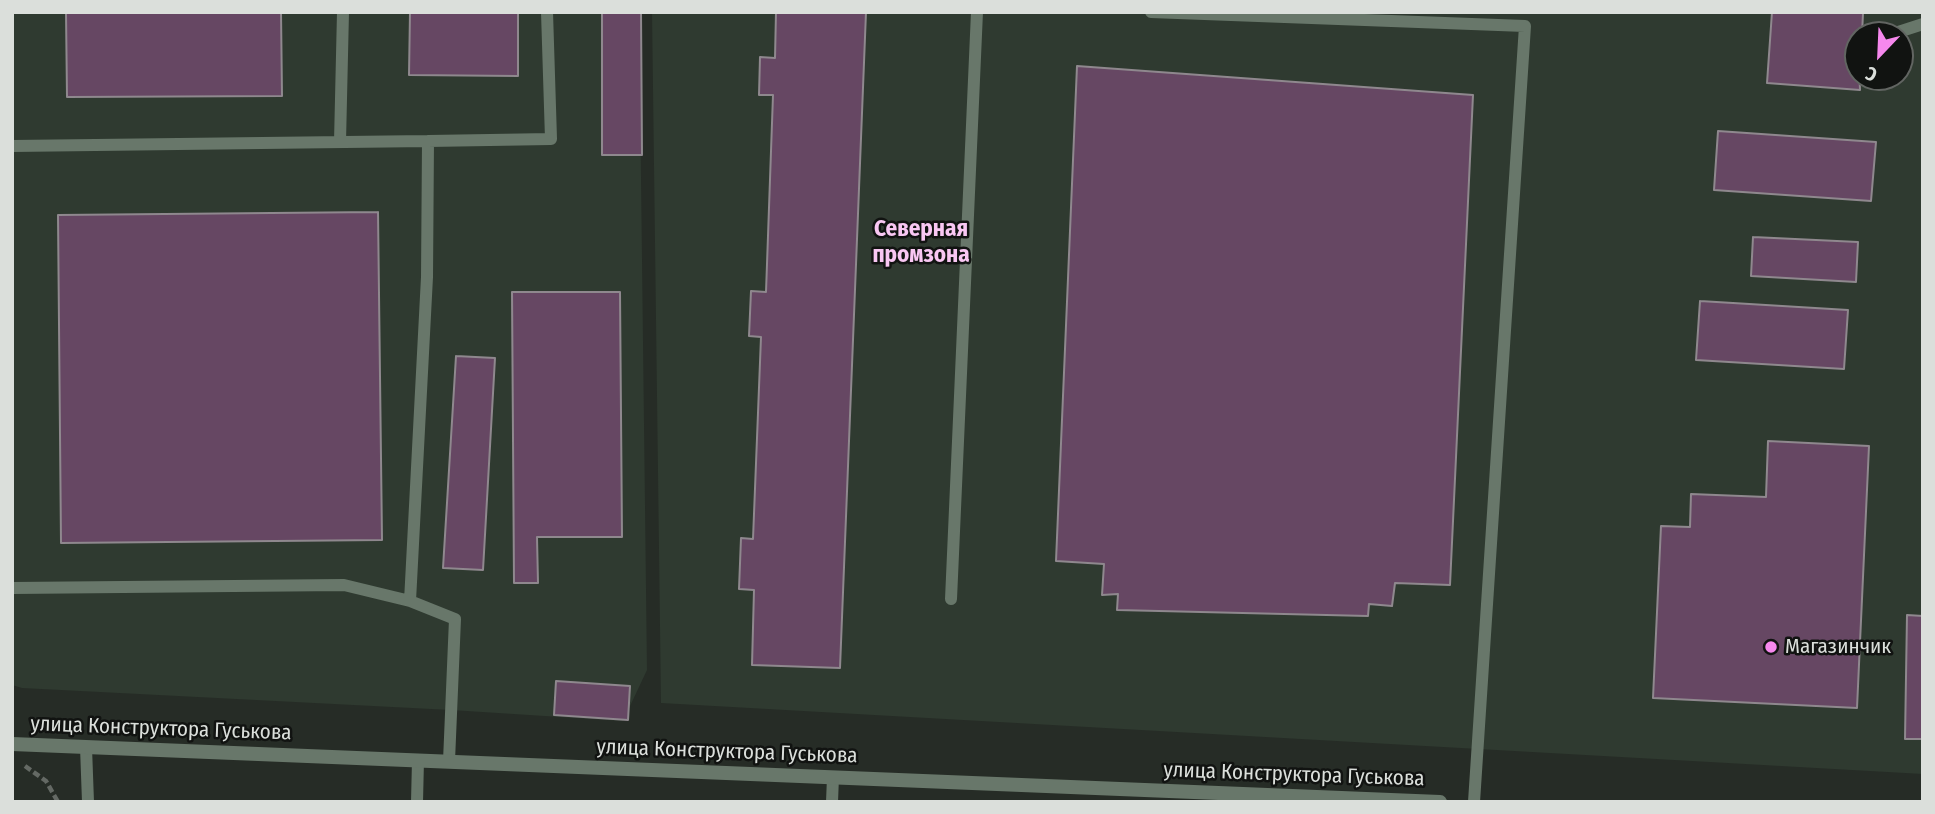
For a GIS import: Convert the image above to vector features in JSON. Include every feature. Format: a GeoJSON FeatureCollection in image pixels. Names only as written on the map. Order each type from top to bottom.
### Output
{"type":"FeatureCollection","features":[{"type":"Feature","properties":{"kind":"street","name":"улица Конструктора Гуськова"},"geometry":{"type":"LineString","coordinates":[[12,744],[833,777],[1119,795],[1440,802]]}},
{"type":"Feature","properties":{"kind":"lane"},"geometry":{"type":"LineString","coordinates":[[340,142],[343,12]]}},
{"type":"Feature","properties":{"kind":"lane"},"geometry":{"type":"LineString","coordinates":[[12,146],[551,139],[547,12]]}},
{"type":"Feature","properties":{"kind":"lane"},"geometry":{"type":"LineString","coordinates":[[951,599],[977,12]]}},
{"type":"Feature","properties":{"kind":"lane"},"geometry":{"type":"LineString","coordinates":[[1151,12],[1525,26],[1474,802]]}},
{"type":"Feature","properties":{"kind":"lane"},"geometry":{"type":"LineString","coordinates":[[410,601],[427,277],[428,141]]}},
{"type":"Feature","properties":{"kind":"lane"},"geometry":{"type":"LineString","coordinates":[[12,588],[344,585],[410,601],[455,619],[449,761]]}},
{"type":"Feature","properties":{"kind":"lane"},"geometry":{"type":"LineString","coordinates":[[86,747],[88,802]]}},
{"type":"Feature","properties":{"kind":"lane"},"geometry":{"type":"LineString","coordinates":[[417,802],[418,760]]}},
{"type":"Feature","properties":{"kind":"lane"},"geometry":{"type":"LineString","coordinates":[[832,802],[833,777]]}},
{"type":"Feature","properties":{"kind":"shaded area"},"geometry":{"type":"Polygon","coordinates":[[[12,12],[639,12],[647,670],[623,721],[22,688],[12,685],[12,12]]]}},
{"type":"Feature","properties":{"kind":"shaded area"},"geometry":{"type":"Polygon","coordinates":[[[652,12],[1923,12],[1923,774],[661,703],[652,12]]]}},
{"type":"Feature","properties":{"kind":"building"},"geometry":{"type":"Polygon","coordinates":[[[66,12],[281,12],[282,96],[67,97],[66,12]]]}},
{"type":"Feature","properties":{"kind":"building"},"geometry":{"type":"Polygon","coordinates":[[[410,12],[518,12],[518,76],[409,75],[410,12]]]}},
{"type":"Feature","properties":{"kind":"building"},"geometry":{"type":"Polygon","coordinates":[[[602,12],[641,12],[642,155],[602,155],[602,12]]]}},
{"type":"Feature","properties":{"kind":"building"},"geometry":{"type":"Polygon","coordinates":[[[776,12],[866,12],[840,668],[752,665],[754,590],[739,589],[741,538],[753,539],[761,337],[749,336],[751,291],[766,292],[773,95],[759,95],[760,57],[775,58],[776,12]]]}},
{"type":"Feature","properties":{"kind":"building"},"geometry":{"type":"Polygon","coordinates":[[[1772,12],[1863,13],[1863,21],[1844,21],[1844,89],[1767,83],[1772,12]]]}},
{"type":"Feature","properties":{"kind":"building"},"geometry":{"type":"Polygon","coordinates":[[[1077,66],[1473,95],[1450,585],[1395,583],[1392,606],[1369,604],[1368,616],[1117,610],[1118,594],[1102,595],[1104,564],[1056,561],[1077,66]]]}},
{"type":"Feature","properties":{"kind":"building"},"geometry":{"type":"Polygon","coordinates":[[[1718,131],[1876,142],[1871,201],[1714,190],[1718,131]]]}},
{"type":"Feature","properties":{"kind":"building"},"geometry":{"type":"Polygon","coordinates":[[[378,212],[382,540],[61,543],[58,215],[378,212]]]}},
{"type":"Feature","properties":{"kind":"building"},"geometry":{"type":"Polygon","coordinates":[[[1753,237],[1858,242],[1856,282],[1751,276],[1753,237]]]}},
{"type":"Feature","properties":{"kind":"building"},"geometry":{"type":"Polygon","coordinates":[[[512,292],[620,292],[622,537],[537,537],[538,583],[514,583],[512,292]]]}},
{"type":"Feature","properties":{"kind":"building"},"geometry":{"type":"Polygon","coordinates":[[[1700,301],[1848,310],[1844,369],[1696,360],[1700,301]]]}},
{"type":"Feature","properties":{"kind":"building"},"geometry":{"type":"Polygon","coordinates":[[[456,356],[495,358],[483,570],[443,568],[456,356]]]}},
{"type":"Feature","properties":{"kind":"building"},"geometry":{"type":"Polygon","coordinates":[[[1768,441],[1869,446],[1857,708],[1653,698],[1661,526],[1690,527],[1691,494],[1766,497],[1768,441]]]}},
{"type":"Feature","properties":{"kind":"building"},"geometry":{"type":"Polygon","coordinates":[[[1907,615],[1923,616],[1923,739],[1905,739],[1907,615]]]}},
{"type":"Feature","properties":{"kind":"building"},"geometry":{"type":"Polygon","coordinates":[[[556,681],[630,686],[628,720],[554,715],[556,681]]]}},
{"type":"Feature","properties":{"kind":"place","name":"Магазинчик"},"geometry":{"type":"Point","coordinates":[1771,647]}},
{"type":"Feature","properties":{"kind":"district","name":"Северная промзона"},"geometry":{"type":"Point","coordinates":[921,243]}}]}
